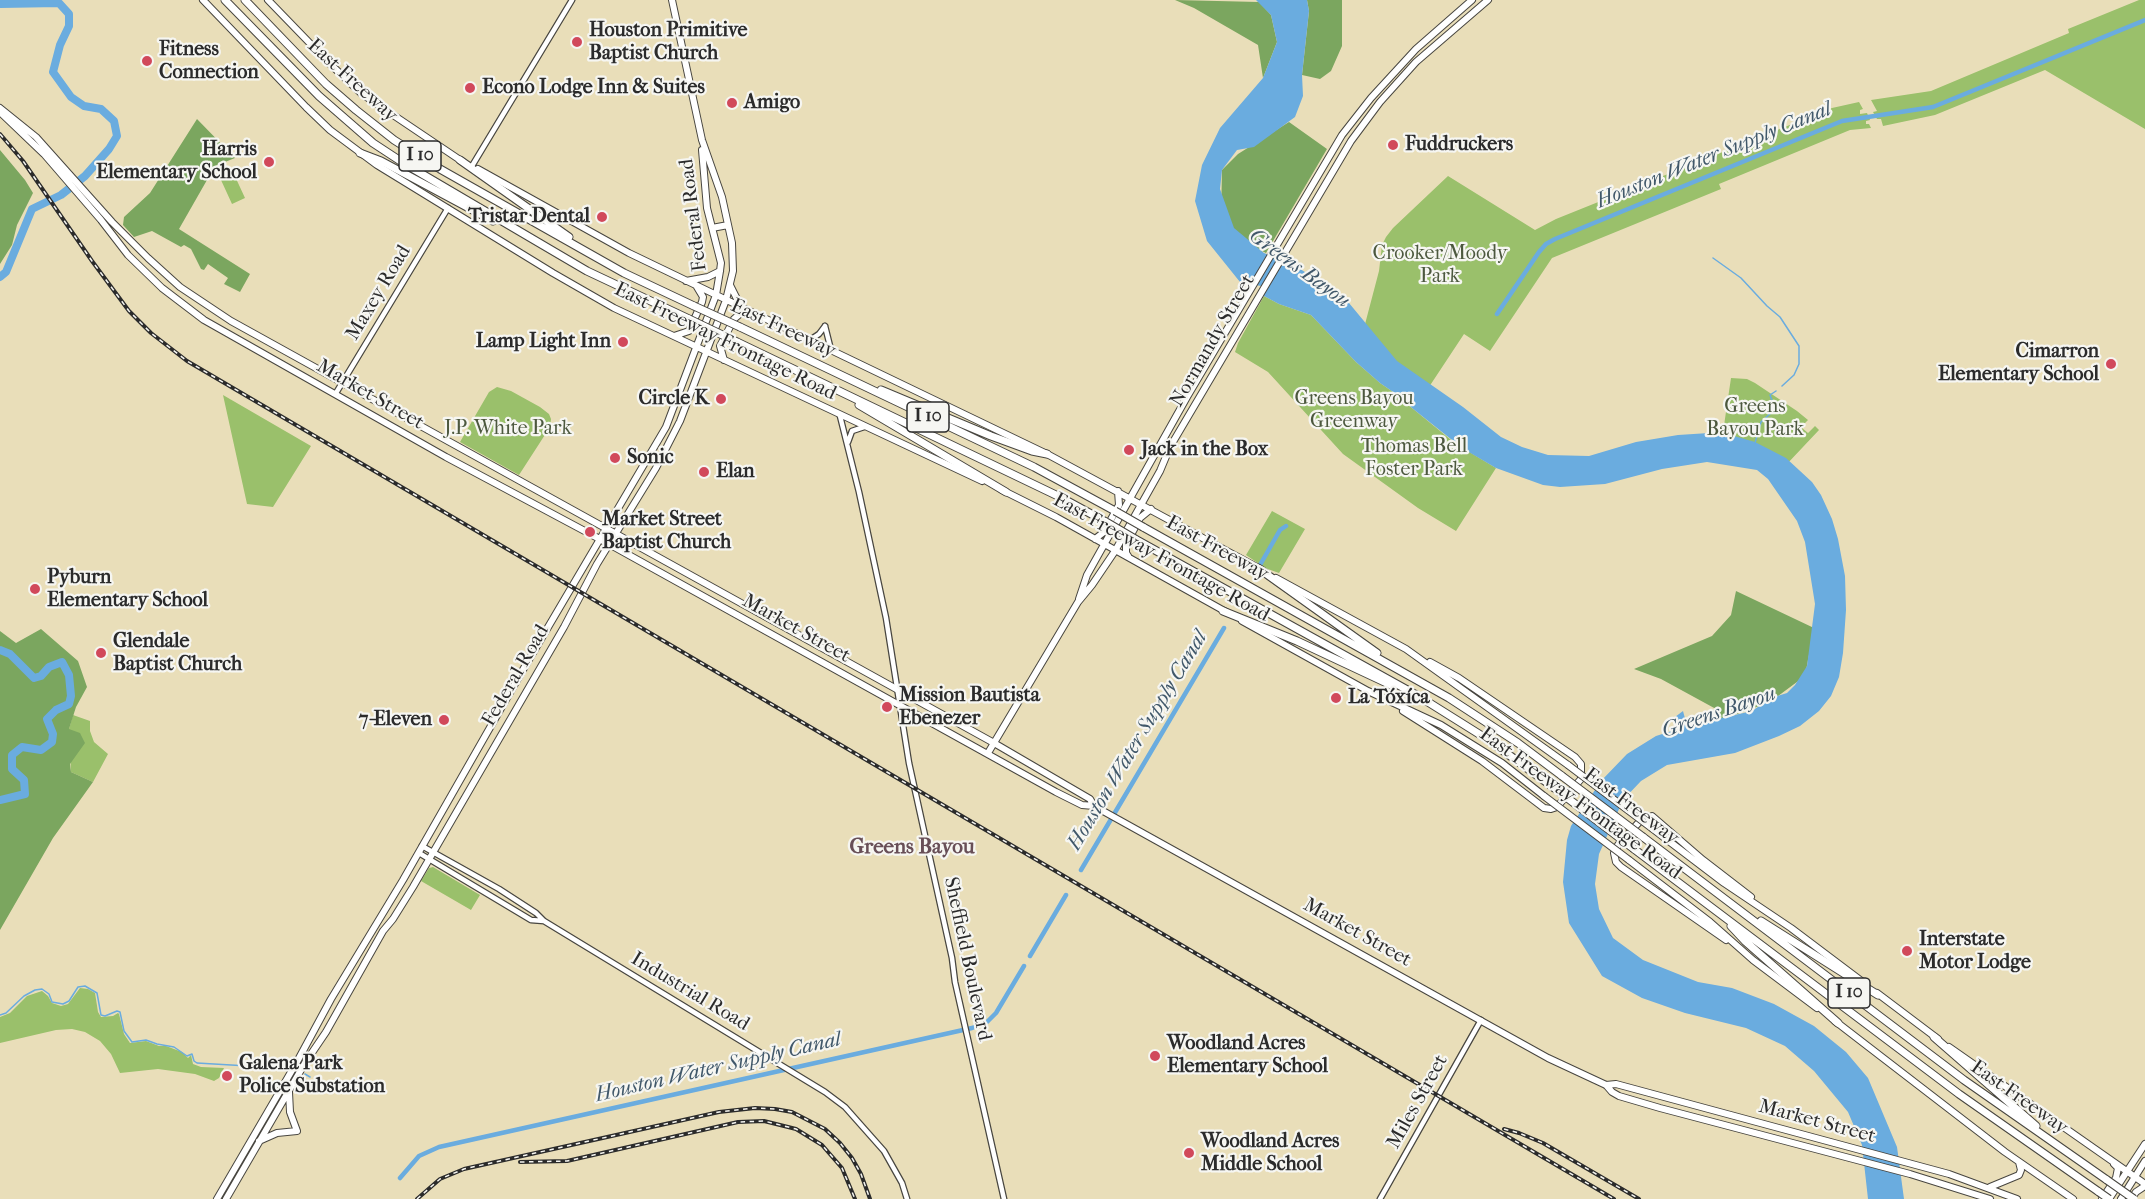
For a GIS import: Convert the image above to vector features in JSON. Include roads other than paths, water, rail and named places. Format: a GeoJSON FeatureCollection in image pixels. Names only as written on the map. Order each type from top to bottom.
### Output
{"type":"FeatureCollection","features":[{"type":"Feature","properties":{"kind":"highway","name":"East Freeway"},"geometry":{"type":"LineString","coordinates":[[225,0],[319,96],[373,143],[522,235],[587,272],[1060,497],[1420,697],[1487,739],[1959,1094],[2100,1195],[2109,1199]]}},
{"type":"Feature","properties":{"kind":"highway","name":"East Freeway"},"geometry":{"type":"LineString","coordinates":[[245,0],[326,84],[394,140],[440,169],[624,273],[1034,467],[1399,669],[1483,719],[1726,899],[1964,1080],[2133,1199]]}},
{"type":"Feature","properties":{"kind":"highway"},"geometry":{"type":"LineString","coordinates":[[360,153],[381,161],[481,216],[522,235]]}},
{"type":"Feature","properties":{"kind":"highway"},"geometry":{"type":"LineString","coordinates":[[460,160],[546,222],[624,273]]}},
{"type":"Feature","properties":{"kind":"highway"},"geometry":{"type":"LineString","coordinates":[[804,358],[991,435],[1032,451],[1047,454]]}},
{"type":"Feature","properties":{"kind":"highway"},"geometry":{"type":"LineString","coordinates":[[821,382],[1006,492]]}},
{"type":"Feature","properties":{"kind":"highway"},"geometry":{"type":"LineString","coordinates":[[1258,568],[1399,669]]}},
{"type":"Feature","properties":{"kind":"highway"},"geometry":{"type":"LineString","coordinates":[[1223,610],[1420,697]]}},
{"type":"Feature","properties":{"kind":"highway"},"geometry":{"type":"LineString","coordinates":[[1726,899],[1878,995]]}},
{"type":"Feature","properties":{"kind":"highway"},"geometry":{"type":"LineString","coordinates":[[1720,913],[1745,941],[1838,1023]]}},
{"type":"Feature","properties":{"kind":"highway"},"geometry":{"type":"LineString","coordinates":[[1934,1037],[2058,1146]]}},
{"type":"Feature","properties":{"kind":"main road","name":"East Freeway Frontage Road"},"geometry":{"type":"LineString","coordinates":[[204,0],[306,108],[360,153],[590,294],[840,416],[1006,492],[1368,691],[1441,725],[1502,763],[2019,1162],[2073,1199]]}},
{"type":"Feature","properties":{"kind":"main road","name":"East Freeway Frontage Road"},"geometry":{"type":"LineString","coordinates":[[268,0],[362,94],[460,160],[629,254],[1047,454],[1406,649],[1568,765],[1934,1037],[2145,1185]]}},
{"type":"Feature","properties":{"kind":"main road","name":"Federal Road"},"geometry":{"type":"LineString","coordinates":[[226,1199],[289,1090],[326,1032],[380,936],[393,919],[429,859],[668,445],[680,421],[726,300],[733,271],[732,243],[716,180],[702,140],[672,0]]}},
{"type":"Feature","properties":{"kind":"main road","name":"Normandy Street"},"geometry":{"type":"LineString","coordinates":[[1078,602],[1087,575],[1187,397],[1342,135],[1371,98],[1416,49],[1472,0]]}},
{"type":"Feature","properties":{"kind":"main road","name":"Normandy Street"},"geometry":{"type":"LineString","coordinates":[[988,753],[1078,602],[1115,550],[1160,471],[1170,447],[1352,141],[1380,102],[1416,63],[1488,0]]}},
{"type":"Feature","properties":{"kind":"main road","name":"Market Street"},"geometry":{"type":"LineString","coordinates":[[0,110],[82,186],[112,222],[180,287],[231,321],[994,743],[1090,799],[1094,806]]}},
{"type":"Feature","properties":{"kind":"main road","name":"Federal Road"},"geometry":{"type":"LineString","coordinates":[[217,1199],[666,427],[716,295],[720,271],[721,263],[707,208],[702,140]]}},
{"type":"Feature","properties":{"kind":"main road","name":"Market Street"},"geometry":{"type":"LineString","coordinates":[[65,172],[78,193],[128,255],[162,288],[204,320],[1056,792],[1082,805],[1094,806],[1566,1068],[1606,1085],[1612,1092],[1635,1101],[1910,1174],[1991,1199]]}},
{"type":"Feature","properties":{"kind":"main road"},"geometry":{"type":"LineString","coordinates":[[704,182],[716,180]]}},
{"type":"Feature","properties":{"kind":"main road"},"geometry":{"type":"LineString","coordinates":[[712,228],[728,225]]}},
{"type":"Feature","properties":{"kind":"main road"},"geometry":{"type":"LineString","coordinates":[[721,263],[733,271]]}},
{"type":"Feature","properties":{"kind":"main road"},"geometry":{"type":"LineString","coordinates":[[685,281],[708,277],[720,271]]}},
{"type":"Feature","properties":{"kind":"main road"},"geometry":{"type":"LineString","coordinates":[[674,336],[689,331],[702,302],[703,297],[696,285]]}},
{"type":"Feature","properties":{"kind":"main road"},"geometry":{"type":"LineString","coordinates":[[730,285],[742,308]]}},
{"type":"Feature","properties":{"kind":"main road"},"geometry":{"type":"LineString","coordinates":[[724,360],[720,346],[734,319],[741,313],[750,312]]}},
{"type":"Feature","properties":{"kind":"main road"},"geometry":{"type":"LineString","coordinates":[[286,366],[292,355]]}},
{"type":"Feature","properties":{"kind":"main road"},"geometry":{"type":"LineString","coordinates":[[391,425],[398,413]]}},
{"type":"Feature","properties":{"kind":"main road"},"geometry":{"type":"LineString","coordinates":[[1095,540],[1104,532],[1119,505],[1118,491]]}},
{"type":"Feature","properties":{"kind":"main road"},"geometry":{"type":"LineString","coordinates":[[1130,559],[1126,553],[1126,544],[1140,518],[1151,509]]}},
{"type":"Feature","properties":{"kind":"main road"},"geometry":{"type":"LineString","coordinates":[[552,620],[564,627]]}},
{"type":"Feature","properties":{"kind":"main road"},"geometry":{"type":"LineString","coordinates":[[1368,691],[1465,749],[1538,805],[1551,809],[1557,807],[1581,779],[1581,764],[1575,757],[1459,678],[1406,649]]}},
{"type":"Feature","properties":{"kind":"main road"},"geometry":{"type":"LineString","coordinates":[[524,668],[536,675]]}},
{"type":"Feature","properties":{"kind":"main road"},"geometry":{"type":"LineString","coordinates":[[1738,947],[1723,939],[1621,867],[1616,862],[1614,853],[1618,845],[1642,819],[1652,816],[1762,908]]}},
{"type":"Feature","properties":{"kind":"main road"},"geometry":{"type":"LineString","coordinates":[[371,931],[380,936]]}},
{"type":"Feature","properties":{"kind":"main road","name":"Market Street"},"geometry":{"type":"LineString","coordinates":[[1606,1085],[1616,1084],[1910,1164],[1980,1184],[2017,1199]]}},
{"type":"Feature","properties":{"kind":"main road"},"geometry":{"type":"LineString","coordinates":[[259,1142],[277,1133],[297,1131],[290,1112],[289,1090]]}},
{"type":"Feature","properties":{"kind":"main road"},"geometry":{"type":"LineString","coordinates":[[1762,1134],[1764,1125]]}},
{"type":"Feature","properties":{"kind":"main road"},"geometry":{"type":"LineString","coordinates":[[2109,1199],[2145,1144]]}},
{"type":"Feature","properties":{"kind":"main road"},"geometry":{"type":"LineString","coordinates":[[2111,1160],[2124,1163],[2135,1159]]}},
{"type":"Feature","properties":{"kind":"main road"},"geometry":{"type":"LineString","coordinates":[[2100,1195],[2118,1173],[2118,1168],[2111,1160]]}},
{"type":"Feature","properties":{"kind":"main road"},"geometry":{"type":"LineString","coordinates":[[2121,1199],[2145,1161]]}},
{"type":"Feature","properties":{"kind":"main road"},"geometry":{"type":"LineString","coordinates":[[1990,1188],[2019,1175],[2021,1170],[2019,1162]]}},
{"type":"Feature","properties":{"kind":"main road"},"geometry":{"type":"LineString","coordinates":[[234,1169],[241,1173]]}},
{"type":"Feature","properties":{"kind":"main road"},"geometry":{"type":"LineString","coordinates":[[1977,1194],[1980,1184]]}},
{"type":"Feature","properties":{"kind":"main road"},"geometry":{"type":"LineString","coordinates":[[2133,1199],[2136,1192],[2145,1185]]}},
{"type":"Feature","properties":{"kind":"main road"},"geometry":{"type":"LineString","coordinates":[[1991,1199],[1998,1196],[2009,1196]]}},
{"type":"Feature","properties":{"kind":"street"},"geometry":{"type":"LineString","coordinates":[[472,166],[572,0]]}},
{"type":"Feature","properties":{"kind":"street","name":"Maxey Road"},"geometry":{"type":"LineString","coordinates":[[336,393],[448,208]]}},
{"type":"Feature","properties":{"kind":"street"},"geometry":{"type":"LineString","coordinates":[[809,340],[819,334],[825,326],[831,351]]}},
{"type":"Feature","properties":{"kind":"street","name":"Sheffield Boulevard"},"geometry":{"type":"LineString","coordinates":[[840,416],[848,442],[886,618],[909,763],[1004,1199]]}},
{"type":"Feature","properties":{"kind":"street"},"geometry":{"type":"LineString","coordinates":[[848,442],[852,431],[864,427]]}},
{"type":"Feature","properties":{"kind":"street","name":"Industrial Road"},"geometry":{"type":"LineString","coordinates":[[422,846],[499,889],[536,913],[544,921],[793,1072],[845,1107],[884,1150],[902,1183],[907,1199]]}},
{"type":"Feature","properties":{"kind":"street","name":"Industrial Road"},"geometry":{"type":"LineString","coordinates":[[418,853],[531,920],[544,921]]}},
{"type":"Feature","properties":{"kind":"street"},"geometry":{"type":"LineString","coordinates":[[494,897],[499,889]]}},
{"type":"Feature","properties":{"kind":"street","name":"Miles Street"},"geometry":{"type":"LineString","coordinates":[[1380,1199],[1481,1020]]}},
{"type":"Feature","properties":{"kind":"water"},"geometry":{"type":"Polygon","coordinates":[[[1256,0],[1307,0],[1309,11],[1302,75],[1303,96],[1295,117],[1254,147],[1237,150],[1222,170],[1220,189],[1234,228],[1264,253],[1294,265],[1336,292],[1349,303],[1397,361],[1463,407],[1501,437],[1522,447],[1548,455],[1589,456],[1636,442],[1678,435],[1709,433],[1734,436],[1755,442],[1786,458],[1812,482],[1821,495],[1838,539],[1845,576],[1846,610],[1843,653],[1839,677],[1831,696],[1819,711],[1800,726],[1779,736],[1735,753],[1667,765],[1641,781],[1623,800],[1599,854],[1595,884],[1599,909],[1613,938],[1643,960],[1698,982],[1732,988],[1774,1004],[1814,1026],[1846,1052],[1868,1078],[1897,1147],[1904,1199],[1868,1199],[1862,1145],[1848,1112],[1814,1071],[1785,1046],[1746,1028],[1685,1013],[1642,998],[1602,976],[1569,923],[1563,882],[1567,840],[1571,826],[1601,781],[1627,754],[1656,736],[1675,730],[1675,717],[1683,711],[1687,726],[1752,711],[1771,698],[1787,693],[1807,666],[1815,604],[1805,542],[1797,521],[1768,479],[1757,470],[1707,462],[1662,469],[1605,484],[1560,487],[1543,485],[1496,468],[1462,448],[1380,383],[1356,362],[1311,315],[1264,296],[1261,286],[1240,282],[1207,241],[1195,201],[1202,165],[1220,128],[1263,78],[1277,42],[1271,15],[1256,0]]]}},
{"type":"Feature","properties":{"kind":"waterway"},"geometry":{"type":"LineString","coordinates":[[0,4],[59,3],[69,14],[69,26],[60,45],[53,72],[71,97],[84,106],[101,109],[114,121],[117,136],[109,149],[85,176],[61,195],[32,209],[6,272],[0,277]]}},
{"type":"Feature","properties":{"kind":"waterway","name":"Houston Water Supply Canal"},"geometry":{"type":"LineString","coordinates":[[1497,314],[1539,252],[1555,239],[1842,121],[1933,107],[2145,20]]}},
{"type":"Feature","properties":{"kind":"waterway"},"geometry":{"type":"LineString","coordinates":[[1713,258],[1741,278],[1780,317],[1799,346],[1799,364],[1794,375],[1782,386]]}},
{"type":"Feature","properties":{"kind":"waterway"},"geometry":{"type":"LineString","coordinates":[[1755,443],[1761,422],[1772,412],[1774,406],[1770,395],[1776,391]]}},
{"type":"Feature","properties":{"kind":"waterway","name":"Houston Water Supply Canal"},"geometry":{"type":"LineString","coordinates":[[1260,565],[1280,530],[1286,526]]}},
{"type":"Feature","properties":{"kind":"waterway","name":"Houston Water Supply Canal"},"geometry":{"type":"LineString","coordinates":[[1081,870],[1224,628]]}},
{"type":"Feature","properties":{"kind":"waterway"},"geometry":{"type":"LineString","coordinates":[[0,650],[10,654],[34,678],[41,676],[49,667],[62,662],[69,675],[71,696],[69,704],[56,710],[47,719],[53,734],[52,742],[41,750],[22,747],[12,755],[12,769],[24,780],[25,794],[0,800]]}},
{"type":"Feature","properties":{"kind":"waterway","name":"Houston Water Supply Canal"},"geometry":{"type":"LineString","coordinates":[[1030,956],[1066,895]]}},
{"type":"Feature","properties":{"kind":"waterway","name":"Houston Water Supply Canal"},"geometry":{"type":"LineString","coordinates":[[400,1178],[419,1156],[439,1147],[972,1028],[987,1022],[996,1013],[1024,966]]}},
{"type":"Feature","properties":{"kind":"waterway"},"geometry":{"type":"LineString","coordinates":[[0,1015],[6,1013],[24,996],[35,990],[42,989],[49,994],[52,1002],[63,1004],[69,1001],[78,987],[85,986],[97,993],[101,1015],[120,1012],[124,1031],[132,1042],[146,1040],[174,1047],[187,1056],[192,1054],[197,1063],[265,1067],[287,1064]]}},
{"type":"Feature","properties":{"kind":"waterway"},"geometry":{"type":"LineString","coordinates":[[305,1074],[310,1077]]}},
{"type":"Feature","properties":{"kind":"railway"},"geometry":{"type":"LineString","coordinates":[[0,134],[23,161],[129,311],[151,333],[187,361],[1614,1199]]}},
{"type":"Feature","properties":{"kind":"railway"},"geometry":{"type":"LineString","coordinates":[[417,1199],[440,1179],[464,1169],[719,1112],[755,1108],[792,1112],[825,1129],[852,1158],[861,1174],[870,1199]]}},
{"type":"Feature","properties":{"kind":"railway"},"geometry":{"type":"LineString","coordinates":[[520,1162],[567,1161],[738,1122],[764,1121],[796,1129],[822,1145],[842,1168],[855,1199]]}},
{"type":"Feature","properties":{"kind":"railway"},"geometry":{"type":"LineString","coordinates":[[1504,1129],[1543,1143],[1639,1199]]}},
{"type":"Feature","properties":{"kind":"place","name":"Houston Primitive Baptist Church"},"geometry":{"type":"Point","coordinates":[577,42]}},
{"type":"Feature","properties":{"kind":"place","name":"Fitness Connection"},"geometry":{"type":"Point","coordinates":[147,61]}},
{"type":"Feature","properties":{"kind":"place","name":"Econo Lodge Inn & Suites"},"geometry":{"type":"Point","coordinates":[470,88]}},
{"type":"Feature","properties":{"kind":"place","name":"Amigo"},"geometry":{"type":"Point","coordinates":[732,103]}},
{"type":"Feature","properties":{"kind":"place","name":"Fuddruckers"},"geometry":{"type":"Point","coordinates":[1393,145]}},
{"type":"Feature","properties":{"kind":"place","name":"Harris Elementary School"},"geometry":{"type":"Point","coordinates":[269,162]}},
{"type":"Feature","properties":{"kind":"place","name":"Tristar Dental"},"geometry":{"type":"Point","coordinates":[602,217]}},
{"type":"Feature","properties":{"kind":"place","name":"Lamp Light Inn"},"geometry":{"type":"Point","coordinates":[623,342]}},
{"type":"Feature","properties":{"kind":"place","name":"Cimarron Elementary School"},"geometry":{"type":"Point","coordinates":[2111,364]}},
{"type":"Feature","properties":{"kind":"place","name":"Circle K"},"geometry":{"type":"Point","coordinates":[721,399]}},
{"type":"Feature","properties":{"kind":"place","name":"Jack in the Box"},"geometry":{"type":"Point","coordinates":[1129,450]}},
{"type":"Feature","properties":{"kind":"place","name":"Sonic"},"geometry":{"type":"Point","coordinates":[615,458]}},
{"type":"Feature","properties":{"kind":"place","name":"Elan"},"geometry":{"type":"Point","coordinates":[704,472]}},
{"type":"Feature","properties":{"kind":"place","name":"Market Street Baptist Church"},"geometry":{"type":"Point","coordinates":[590,532]}},
{"type":"Feature","properties":{"kind":"place","name":"Pyburn Elementary School"},"geometry":{"type":"Point","coordinates":[35,589]}},
{"type":"Feature","properties":{"kind":"place","name":"Glendale Baptist Church"},"geometry":{"type":"Point","coordinates":[101,653]}},
{"type":"Feature","properties":{"kind":"place","name":"La Tóxíca"},"geometry":{"type":"Point","coordinates":[1336,698]}},
{"type":"Feature","properties":{"kind":"place","name":"Mission Bautista Ebenezer"},"geometry":{"type":"Point","coordinates":[887,707]}},
{"type":"Feature","properties":{"kind":"place","name":"7-Eleven"},"geometry":{"type":"Point","coordinates":[444,720]}},
{"type":"Feature","properties":{"kind":"place","name":"Interstate Motor Lodge"},"geometry":{"type":"Point","coordinates":[1907,951]}},
{"type":"Feature","properties":{"kind":"place","name":"Woodland Acres Elementary School"},"geometry":{"type":"Point","coordinates":[1155,1056]}},
{"type":"Feature","properties":{"kind":"place","name":"Galena Park Police Substation"},"geometry":{"type":"Point","coordinates":[227,1076]}},
{"type":"Feature","properties":{"kind":"place","name":"Woodland Acres Middle School"},"geometry":{"type":"Point","coordinates":[1189,1153]}},
{"type":"Feature","properties":{"kind":"district","name":"Greens Bayou"},"geometry":{"type":"Point","coordinates":[912,848]}},
{"type":"Feature","properties":{"kind":"park label","name":"Crooker/Moody Park"},"geometry":{"type":"Point","coordinates":[1440,266]}},
{"type":"Feature","properties":{"kind":"park label","name":"Greens Bayou Greenway"},"geometry":{"type":"Point","coordinates":[1354,410]}},
{"type":"Feature","properties":{"kind":"park label","name":"Greens Bayou Park"},"geometry":{"type":"Point","coordinates":[1755,418]}},
{"type":"Feature","properties":{"kind":"park label","name":"J.P. White Park"},"geometry":{"type":"Point","coordinates":[508,429]}},
{"type":"Feature","properties":{"kind":"park label","name":"Thomas Bell Foster Park"},"geometry":{"type":"Point","coordinates":[1414,458]}}]}
